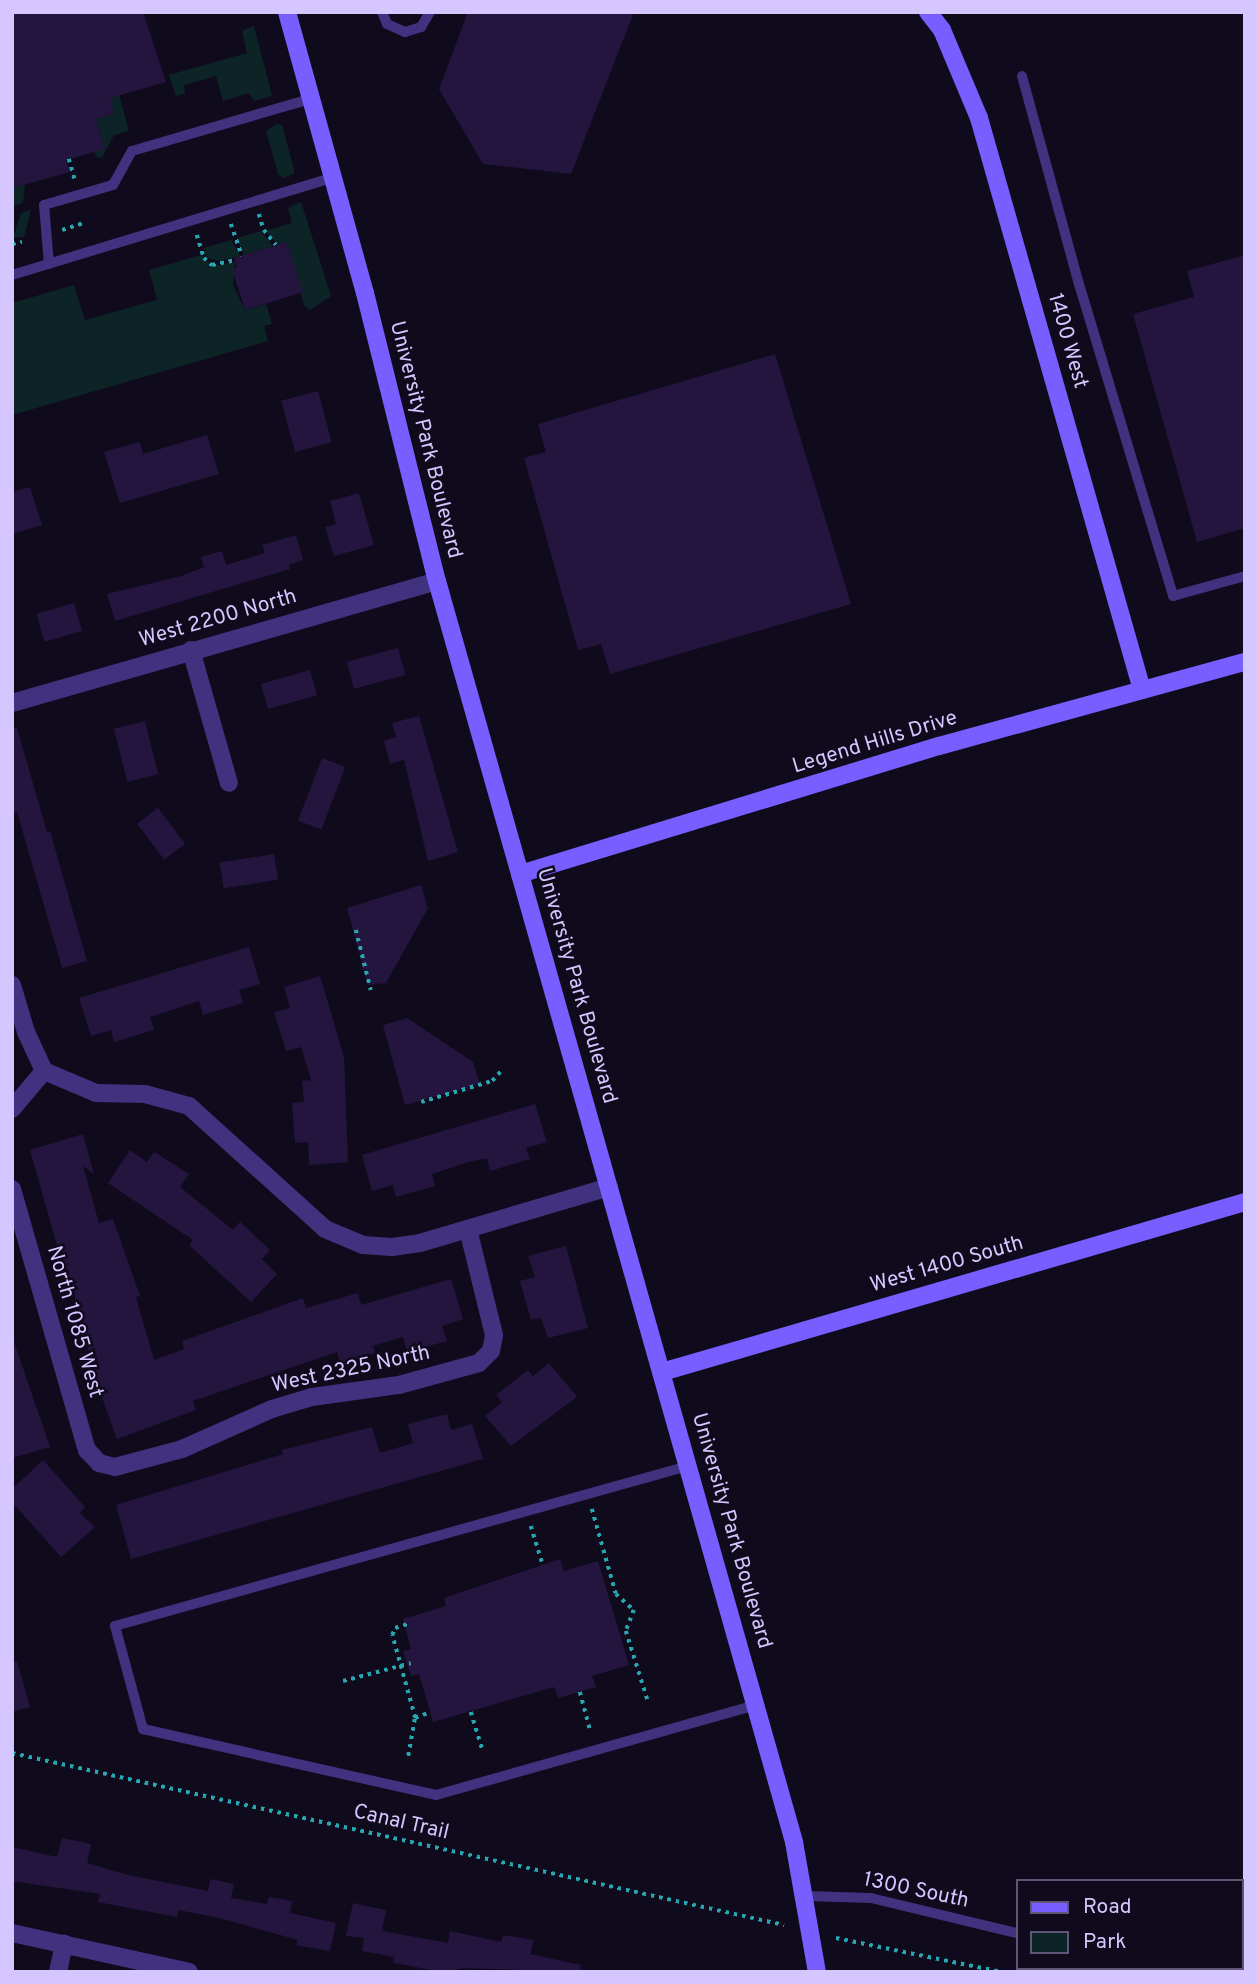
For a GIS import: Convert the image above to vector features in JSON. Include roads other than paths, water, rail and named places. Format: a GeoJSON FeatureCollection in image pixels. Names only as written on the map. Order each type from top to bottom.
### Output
{"type":"FeatureCollection","features":[{"type":"Feature","properties":{"kind":"street","name":"University Park Boulevard"},"geometry":{"type":"LineString","coordinates":[[287,12],[437,581],[756,1705],[806,1896],[817,1972]]}},
{"type":"Feature","properties":{"kind":"street","name":"1400 West"},"geometry":{"type":"LineString","coordinates":[[928,12],[942,30],[979,118],[1143,690]]}},
{"type":"Feature","properties":{"kind":"street","name":"West 2200 North"},"geometry":{"type":"LineString","coordinates":[[12,703],[437,581]]}},
{"type":"Feature","properties":{"kind":"street"},"geometry":{"type":"LineString","coordinates":[[191,650],[229,783]]}},
{"type":"Feature","properties":{"kind":"street","name":"Legend Hills Drive"},"geometry":{"type":"LineString","coordinates":[[520,874],[1245,662]]}},
{"type":"Feature","properties":{"kind":"street"},"geometry":{"type":"LineString","coordinates":[[12,985],[26,1032],[44,1071],[96,1093],[145,1094],[189,1105],[325,1229],[343,1240],[392,1247],[609,1187]]}},
{"type":"Feature","properties":{"kind":"street"},"geometry":{"type":"LineString","coordinates":[[12,1109],[44,1071]]}},
{"type":"Feature","properties":{"kind":"street","name":"North 1085 West"},"geometry":{"type":"LineString","coordinates":[[12,1189],[87,1450],[99,1463]]}},
{"type":"Feature","properties":{"kind":"street","name":"West 1400 South"},"geometry":{"type":"LineString","coordinates":[[662,1372],[1245,1202]]}},
{"type":"Feature","properties":{"kind":"street","name":"West 2325 North"},"geometry":{"type":"LineString","coordinates":[[99,1463],[127,1466],[182,1449],[272,1409],[312,1397],[399,1385],[464,1369],[491,1351],[492,1321],[468,1228]]}},
{"type":"Feature","properties":{"kind":"street"},"geometry":{"type":"LineString","coordinates":[[12,1933],[189,1972]]}},
{"type":"Feature","properties":{"kind":"street"},"geometry":{"type":"LineString","coordinates":[[58,1972],[64,1944]]}},
{"type":"Feature","properties":{"kind":"lane"},"geometry":{"type":"LineString","coordinates":[[382,12],[387,24],[405,32],[421,27],[430,12]]}},
{"type":"Feature","properties":{"kind":"lane"},"geometry":{"type":"LineString","coordinates":[[1023,76],[1079,284],[1173,596],[1245,576]]}},
{"type":"Feature","properties":{"kind":"lane"},"geometry":{"type":"LineString","coordinates":[[49,264],[44,205],[113,185],[132,151],[310,99]]}},
{"type":"Feature","properties":{"kind":"lane"},"geometry":{"type":"LineString","coordinates":[[12,275],[332,178]]}},
{"type":"Feature","properties":{"kind":"lane"},"geometry":{"type":"LineString","coordinates":[[688,1466],[115,1626],[143,1729],[436,1795],[756,1705]]}},
{"type":"Feature","properties":{"kind":"lane","name":"1300 South"},"geometry":{"type":"LineString","coordinates":[[806,1896],[871,1898],[1016,1933]]}}]}
